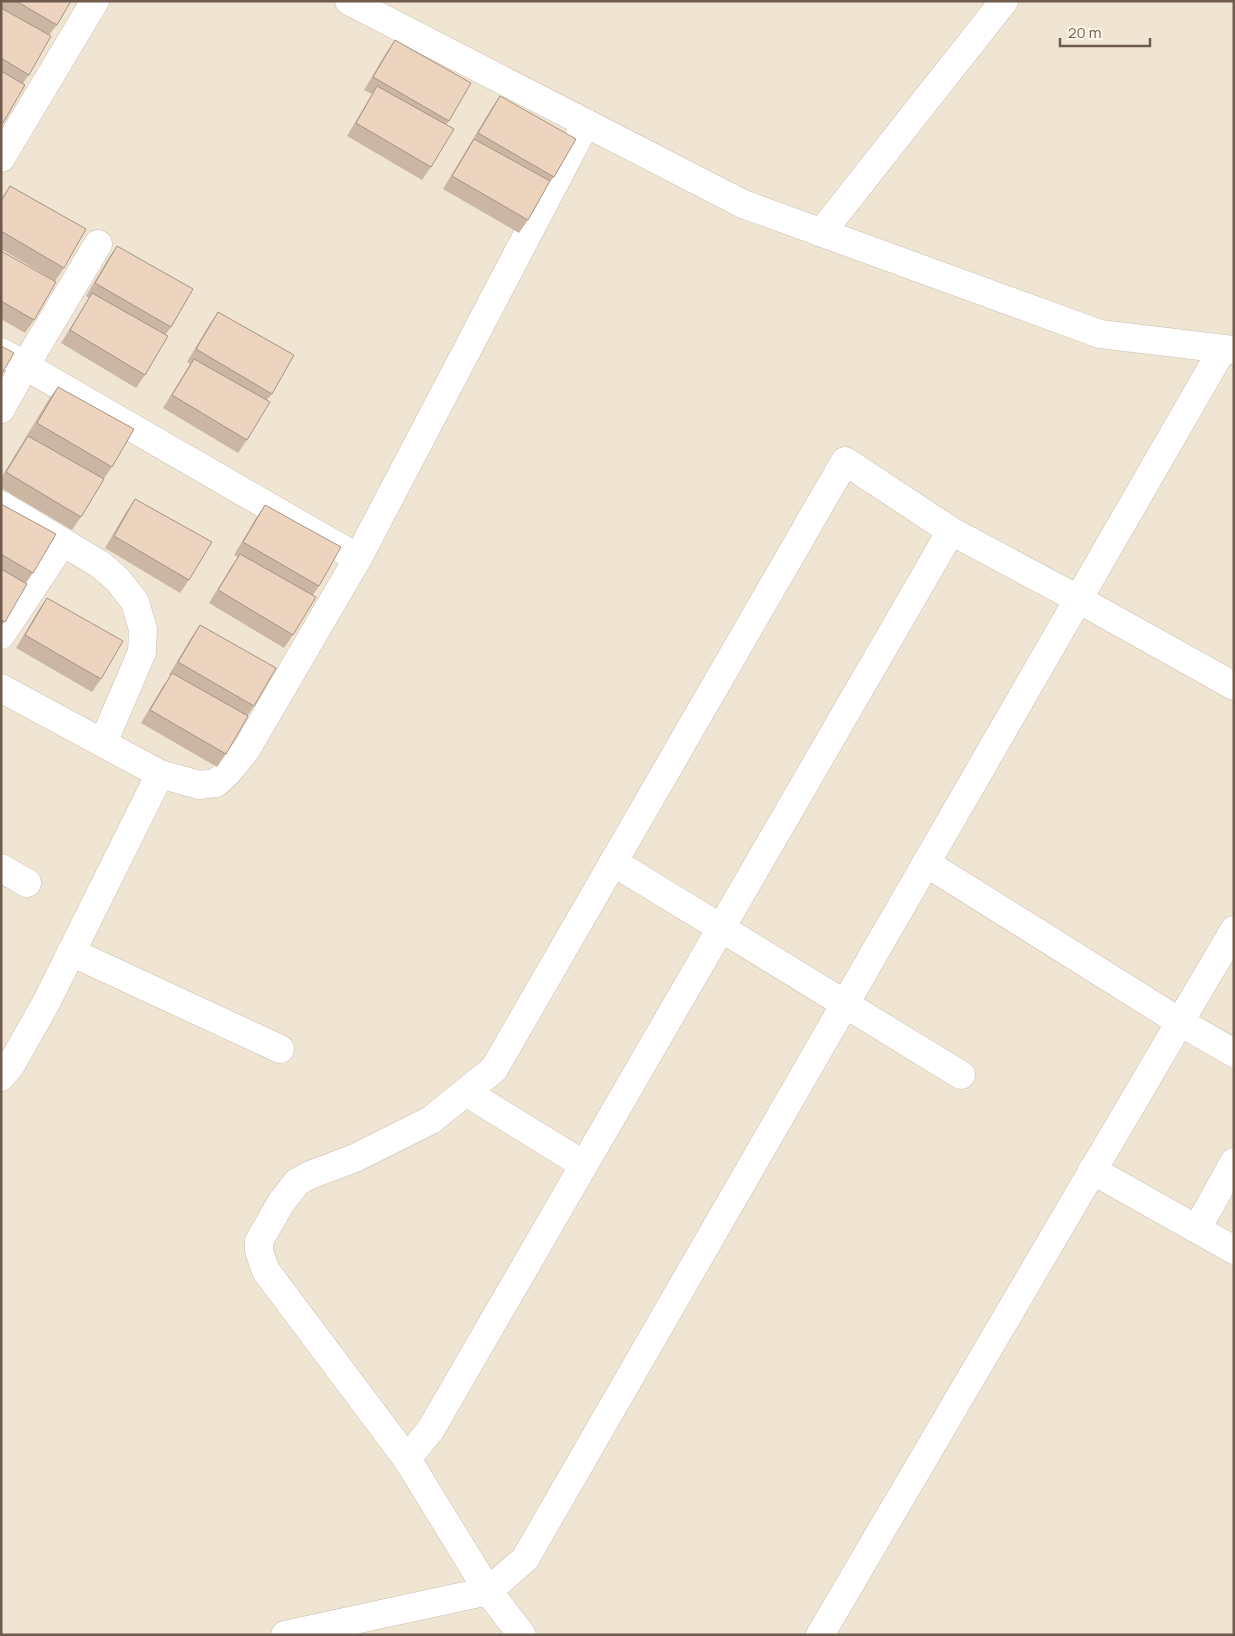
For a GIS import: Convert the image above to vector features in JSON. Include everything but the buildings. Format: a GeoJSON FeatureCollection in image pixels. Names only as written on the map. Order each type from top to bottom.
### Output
{"type":"FeatureCollection","features":[{"type":"Feature","properties":{"kind":"street"},"geometry":{"type":"LineString","coordinates":[[1,158],[95,1]]}},
{"type":"Feature","properties":{"kind":"street"},"geometry":{"type":"LineString","coordinates":[[285,1635],[488,1592],[525,1559],[1078,599],[1228,350],[1100,334],[743,204],[349,1]]}},
{"type":"Feature","properties":{"kind":"street"},"geometry":{"type":"LineString","coordinates":[[821,233],[1004,1]]}},
{"type":"Feature","properties":{"kind":"street"},"geometry":{"type":"LineString","coordinates":[[1,688],[160,774],[199,785],[216,783],[228,772],[246,750],[358,558],[586,123]]}},
{"type":"Feature","properties":{"kind":"street"},"geometry":{"type":"LineString","coordinates":[[1,409],[98,244]]}},
{"type":"Feature","properties":{"kind":"street"},"geometry":{"type":"LineString","coordinates":[[1,352],[358,558]]}},
{"type":"Feature","properties":{"kind":"street"},"geometry":{"type":"LineString","coordinates":[[522,1635],[488,1592],[407,1459],[266,1271],[259,1251],[259,1241],[281,1203],[297,1182],[355,1158],[431,1120],[494,1069],[845,461],[951,531],[1234,686]]}},
{"type":"Feature","properties":{"kind":"street"},"geometry":{"type":"LineString","coordinates":[[1,505],[101,565],[118,580],[135,602],[143,629],[142,652],[103,743]]}},
{"type":"Feature","properties":{"kind":"street"},"geometry":{"type":"LineString","coordinates":[[407,1459],[431,1429],[951,531]]}},
{"type":"Feature","properties":{"kind":"street"},"geometry":{"type":"LineString","coordinates":[[1,635],[63,542]]}},
{"type":"Feature","properties":{"kind":"street"},"geometry":{"type":"LineString","coordinates":[[1,1077],[11,1065],[47,1001],[160,774]]}},
{"type":"Feature","properties":{"kind":"street"},"geometry":{"type":"LineString","coordinates":[[614,862],[960,1075]]}},
{"type":"Feature","properties":{"kind":"street"},"geometry":{"type":"LineString","coordinates":[[926,863],[1180,1022],[1234,1053]]}},
{"type":"Feature","properties":{"kind":"street"},"geometry":{"type":"LineString","coordinates":[[1,868],[27,883]]}},
{"type":"Feature","properties":{"kind":"street"},"geometry":{"type":"LineString","coordinates":[[820,1635],[1234,930]]}},
{"type":"Feature","properties":{"kind":"street"},"geometry":{"type":"LineString","coordinates":[[71,952],[280,1049]]}},
{"type":"Feature","properties":{"kind":"street"},"geometry":{"type":"LineString","coordinates":[[466,1092],[584,1165]]}},
{"type":"Feature","properties":{"kind":"street"},"geometry":{"type":"LineString","coordinates":[[1197,1229],[1234,1162]]}},
{"type":"Feature","properties":{"kind":"street"},"geometry":{"type":"LineString","coordinates":[[1092,1170],[1234,1250]]}},
{"type":"Feature","properties":{"kind":"shaded area"},"geometry":{"type":"Polygon","coordinates":[[[1,1],[1234,1],[1234,1635],[1,1635],[1,1]]]}}]}
